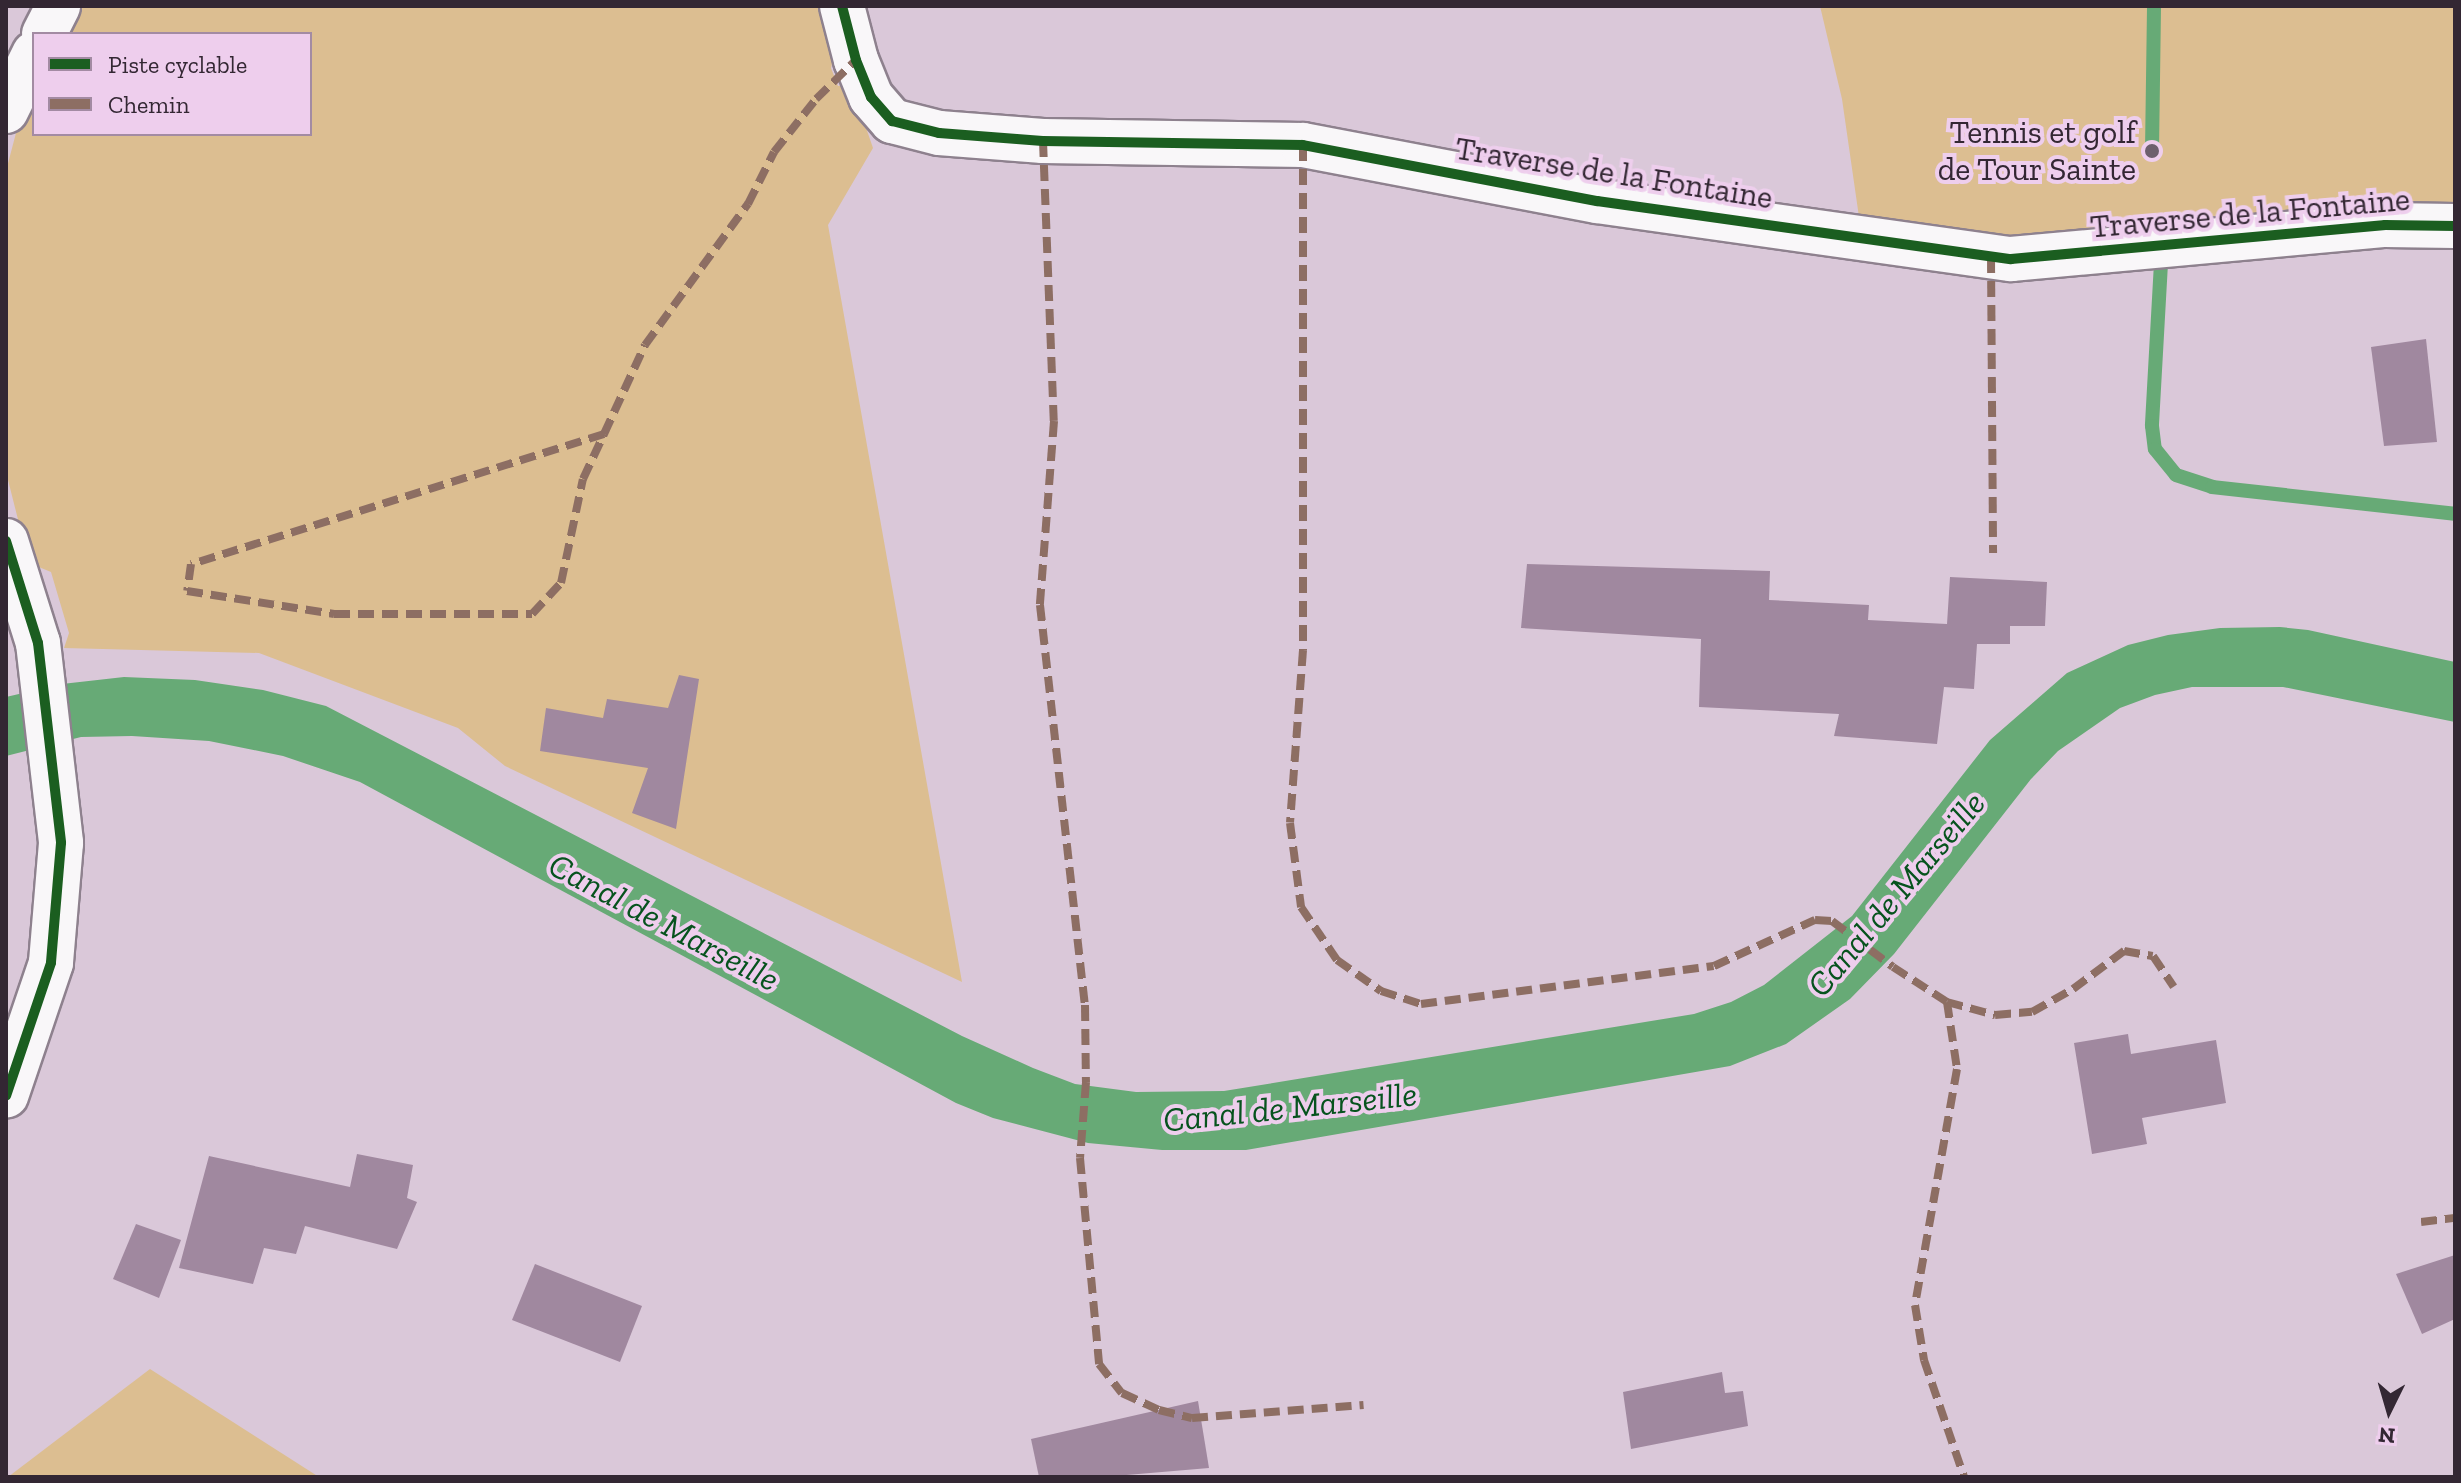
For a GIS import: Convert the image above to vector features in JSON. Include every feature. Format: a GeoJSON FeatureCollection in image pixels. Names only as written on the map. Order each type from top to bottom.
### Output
{"type":"FeatureCollection","features":[{"type":"Feature","properties":{"kind":"street"},"geometry":{"type":"LineString","coordinates":[[45,32],[58,6]]}},
{"type":"Feature","properties":{"kind":"street","name":"Traverse de la Fontaine"},"geometry":{"type":"LineString","coordinates":[[842,6],[856,60],[871,97],[892,121],[939,133],[1043,141],[1303,145],[1597,201],[2011,259],[2385,225],[2455,226]]}},
{"type":"Feature","properties":{"kind":"street"},"geometry":{"type":"LineString","coordinates":[[6,111],[32,58]]}},
{"type":"Feature","properties":{"kind":"street"},"geometry":{"type":"LineString","coordinates":[[6,541],[38,643],[61,843],[51,963],[6,1096]]}},
{"type":"Feature","properties":{"kind":"shaded area"},"geometry":{"type":"Polygon","coordinates":[[[77,6],[822,6],[837,43],[831,68],[838,86],[851,84],[873,148],[828,225],[962,982],[505,766],[458,728],[259,653],[64,648],[69,633],[51,572],[29,563],[6,472],[6,171],[32,92],[32,136],[312,136],[312,32],[63,32],[77,6]]]}},
{"type":"Feature","properties":{"kind":"shaded area","name":"Tennis et golf de Tour Sainte"},"geometry":{"type":"Polygon","coordinates":[[[1820,6],[2455,6],[2455,207],[2449,202],[2032,251],[1860,224],[1842,99],[1820,6]]]}},
{"type":"Feature","properties":{"kind":"shaded area"},"geometry":{"type":"Polygon","coordinates":[[[150,1369],[319,1477],[8,1477],[150,1369]]]}},
{"type":"Feature","properties":{"kind":"water","name":"Canal de Marseille"},"geometry":{"type":"Polygon","coordinates":[[[2220,628],[2308,630],[2455,662],[2455,722],[2283,687],[2192,687],[2155,695],[2120,708],[2058,751],[2031,779],[1894,954],[1850,999],[1786,1044],[1730,1066],[1246,1150],[1162,1150],[1088,1143],[993,1118],[956,1103],[360,782],[283,756],[209,741],[132,736],[81,737],[6,756],[6,697],[62,684],[124,677],[195,680],[263,690],[326,706],[962,1036],[1033,1068],[1075,1084],[1136,1092],[1224,1091],[1694,1014],[1731,1002],[1764,985],[1852,916],[1990,740],[2067,673],[2128,645],[2168,635],[2220,628]]]}},
{"type":"Feature","properties":{"kind":"building"},"geometry":{"type":"Polygon","coordinates":[[[2426,339],[2437,442],[2384,446],[2371,347],[2426,339]]]}},
{"type":"Feature","properties":{"kind":"building"},"geometry":{"type":"Polygon","coordinates":[[[1527,564],[1770,571],[1769,600],[1869,605],[1868,620],[1947,624],[1950,577],[2047,582],[2045,626],[2010,626],[2010,644],[1977,644],[1974,689],[1944,687],[1937,744],[1834,736],[1839,714],[1699,707],[1701,639],[1521,628],[1527,564]]]}},
{"type":"Feature","properties":{"kind":"building"},"geometry":{"type":"Polygon","coordinates":[[[679,675],[699,679],[676,829],[632,813],[648,768],[540,751],[546,708],[603,718],[607,699],[668,708],[679,675]]]}},
{"type":"Feature","properties":{"kind":"building"},"geometry":{"type":"Polygon","coordinates":[[[2128,1034],[2131,1054],[2216,1040],[2226,1103],[2142,1118],[2147,1144],[2092,1154],[2074,1043],[2128,1034]]]}},
{"type":"Feature","properties":{"kind":"building"},"geometry":{"type":"Polygon","coordinates":[[[357,1154],[413,1165],[407,1198],[417,1202],[397,1249],[305,1226],[296,1254],[264,1248],[253,1284],[179,1268],[209,1156],[350,1187],[357,1154]]]}},
{"type":"Feature","properties":{"kind":"building"},"geometry":{"type":"Polygon","coordinates":[[[136,1224],[181,1240],[159,1298],[113,1279],[136,1224]]]}},
{"type":"Feature","properties":{"kind":"building"},"geometry":{"type":"Polygon","coordinates":[[[2455,1255],[2455,1319],[2422,1334],[2396,1274],[2455,1255]]]}},
{"type":"Feature","properties":{"kind":"building"},"geometry":{"type":"Polygon","coordinates":[[[535,1264],[642,1306],[620,1362],[512,1320],[535,1264]]]}},
{"type":"Feature","properties":{"kind":"building"},"geometry":{"type":"Polygon","coordinates":[[[1722,1372],[1725,1393],[1743,1391],[1748,1426],[1631,1449],[1623,1392],[1722,1372]]]}},
{"type":"Feature","properties":{"kind":"building"},"geometry":{"type":"Polygon","coordinates":[[[1198,1401],[1209,1468],[1103,1477],[1039,1477],[1031,1439],[1198,1401]]]}},
{"type":"Feature","properties":{"kind":"waterway"},"geometry":{"type":"LineString","coordinates":[[2152,151],[2154,6]]}},
{"type":"Feature","properties":{"kind":"waterway"},"geometry":{"type":"LineString","coordinates":[[2161,263],[2152,426],[2155,449],[2176,475],[2212,487],[2455,514]]}},
{"type":"Feature","properties":{"kind":"marked path"},"geometry":{"type":"LineString","coordinates":[[604,434],[191,564],[187,591],[334,614],[532,614],[561,583],[583,479],[604,434],[645,345],[748,204],[774,152],[816,99],[856,60]]}},
{"type":"Feature","properties":{"kind":"marked path"},"geometry":{"type":"LineString","coordinates":[[1043,141],[1054,421],[1040,605],[1085,1005],[1086,1082],[1080,1158],[1099,1364],[1122,1393],[1159,1410],[1192,1418],[1364,1405]]}},
{"type":"Feature","properties":{"kind":"marked path"},"geometry":{"type":"LineString","coordinates":[[1303,145],[1303,650],[1290,823],[1301,907],[1337,960],[1381,991],[1421,1004],[1714,966],[1815,920],[1832,921],[1893,967],[1947,1002],[1957,1069],[1915,1305],[1924,1360],[1964,1477]]}},
{"type":"Feature","properties":{"kind":"marked path"},"geometry":{"type":"LineString","coordinates":[[1991,257],[1993,553]]}},
{"type":"Feature","properties":{"kind":"marked path"},"geometry":{"type":"LineString","coordinates":[[1947,1002],[1995,1015],[2032,1012],[2073,989],[2124,951],[2153,956],[2174,987]]}},
{"type":"Feature","properties":{"kind":"marked path"},"geometry":{"type":"LineString","coordinates":[[2421,1222],[2455,1218]]}},
{"type":"Feature","properties":{"kind":"cycle path"},"geometry":{"type":"LineString","coordinates":[[842,6],[856,60],[871,97],[892,121],[939,133],[1043,141],[1303,145],[1597,201],[2011,259],[2385,225],[2455,226]]}},
{"type":"Feature","properties":{"kind":"cycle path"},"geometry":{"type":"LineString","coordinates":[[6,541],[38,643],[61,843],[51,963],[6,1096]]}},
{"type":"Feature","properties":{"kind":"place","name":"Tennis et golf de Tour Sainte"},"geometry":{"type":"Point","coordinates":[2152,151]}}]}
